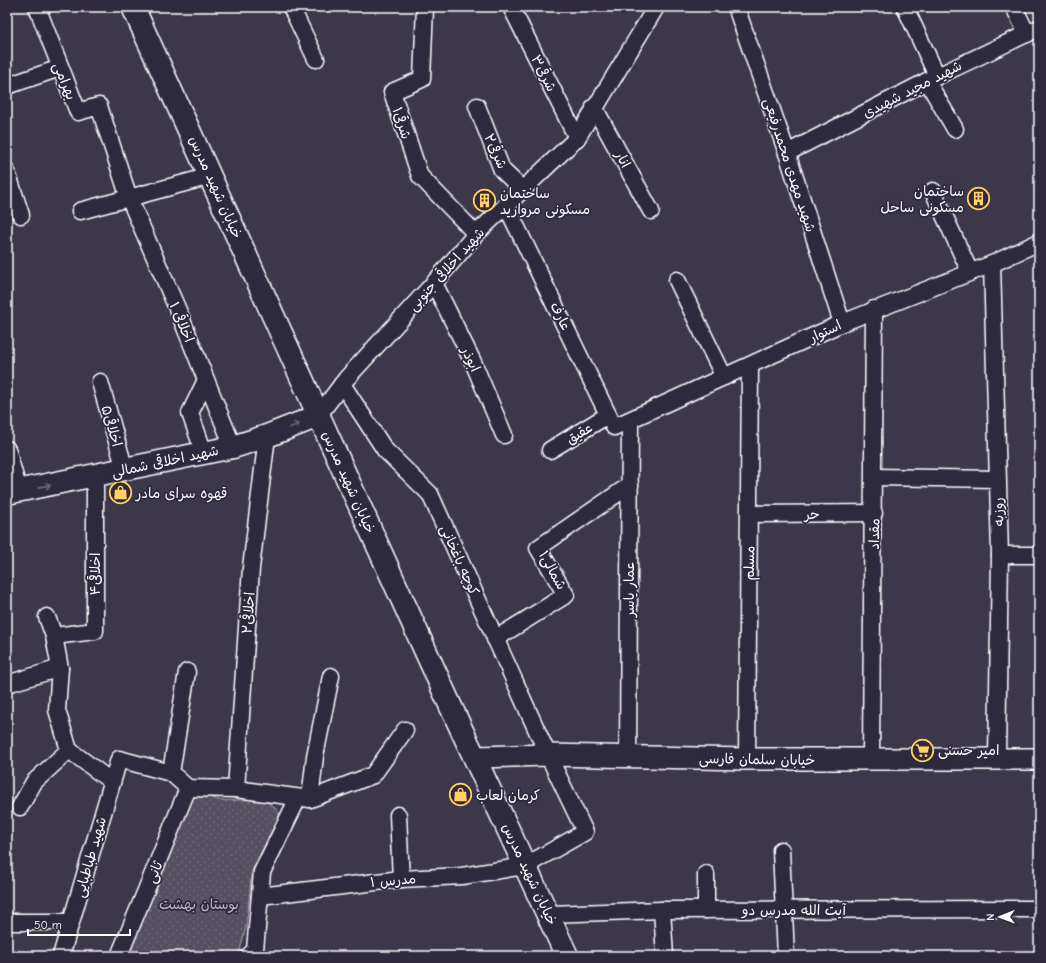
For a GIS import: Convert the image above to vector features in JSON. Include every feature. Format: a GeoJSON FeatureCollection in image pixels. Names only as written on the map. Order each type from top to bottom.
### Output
{"type":"FeatureCollection","features":[{"type":"Feature","properties":{"kind":"main road","name":"خیابان شهید مدرس"},"geometry":{"type":"LineString","coordinates":[[133,7],[211,176],[318,416],[549,914],[567,956]]}},
{"type":"Feature","properties":{"kind":"main road","name":"شهید اخلاقی شمالی"},"geometry":{"type":"LineString","coordinates":[[13,492],[233,447],[267,436],[318,416]]}},
{"type":"Feature","properties":{"kind":"street","name":"بهرامی"},"geometry":{"type":"LineString","coordinates":[[37,7],[78,112],[99,106],[129,198]]}},
{"type":"Feature","properties":{"kind":"street"},"geometry":{"type":"LineString","coordinates":[[291,7],[316,59]]}},
{"type":"Feature","properties":{"kind":"street","name":"شرقی۱"},"geometry":{"type":"LineString","coordinates":[[425,7],[422,79],[392,92],[420,176],[476,234]]}},
{"type":"Feature","properties":{"kind":"street","name":"شرقی۳"},"geometry":{"type":"LineString","coordinates":[[511,7],[577,138]]}},
{"type":"Feature","properties":{"kind":"street","name":"شهید اخلاقی جنوبی"},"geometry":{"type":"LineString","coordinates":[[318,416],[342,384],[434,283],[476,234],[577,138],[594,107],[656,7]]}},
{"type":"Feature","properties":{"kind":"street","name":"شهید مهدی محمدرفیعی"},"geometry":{"type":"LineString","coordinates":[[736,7],[842,323]]}},
{"type":"Feature","properties":{"kind":"street"},"geometry":{"type":"LineString","coordinates":[[905,7],[932,78],[955,129]]}},
{"type":"Feature","properties":{"kind":"street"},"geometry":{"type":"LineString","coordinates":[[1014,7],[1033,31]]}},
{"type":"Feature","properties":{"kind":"street","name":"شهید مجید شهیدی"},"geometry":{"type":"LineString","coordinates":[[786,153],[932,78],[1033,31]]}},
{"type":"Feature","properties":{"kind":"street"},"geometry":{"type":"LineString","coordinates":[[7,86],[60,68]]}},
{"type":"Feature","properties":{"kind":"street","name":"شرقی۲"},"geometry":{"type":"LineString","coordinates":[[477,106],[502,170],[522,190]]}},
{"type":"Feature","properties":{"kind":"street","name":"انار"},"geometry":{"type":"LineString","coordinates":[[594,107],[651,211]]}},
{"type":"Feature","properties":{"kind":"street"},"geometry":{"type":"LineString","coordinates":[[7,172],[21,215]]}},
{"type":"Feature","properties":{"kind":"street"},"geometry":{"type":"LineString","coordinates":[[80,211],[211,176]]}},
{"type":"Feature","properties":{"kind":"street"},"geometry":{"type":"LineString","coordinates":[[933,191],[970,272]]}},
{"type":"Feature","properties":{"kind":"street","name":"اخلاقی ۱"},"geometry":{"type":"LineString","coordinates":[[129,198],[233,447]]}},
{"type":"Feature","properties":{"kind":"street","name":"عارف"},"geometry":{"type":"LineString","coordinates":[[506,205],[611,421]]}},
{"type":"Feature","properties":{"kind":"street","name":"استوار"},"geometry":{"type":"LineString","coordinates":[[611,421],[630,421],[842,323],[874,309],[992,264],[1039,242]]}},
{"type":"Feature","properties":{"kind":"street","name":"روزبه"},"geometry":{"type":"LineString","coordinates":[[992,264],[1000,555],[997,759]]}},
{"type":"Feature","properties":{"kind":"street"},"geometry":{"type":"LineString","coordinates":[[677,280],[724,377]]}},
{"type":"Feature","properties":{"kind":"street","name":"ابوذر"},"geometry":{"type":"LineString","coordinates":[[434,283],[473,362],[504,435]]}},
{"type":"Feature","properties":{"kind":"street","name":"مقداد"},"geometry":{"type":"LineString","coordinates":[[871,760],[874,513],[874,309]]}},
{"type":"Feature","properties":{"kind":"street","name":"مسلم"},"geometry":{"type":"LineString","coordinates":[[747,759],[750,366]]}},
{"type":"Feature","properties":{"kind":"street"},"geometry":{"type":"LineString","coordinates":[[204,453],[190,413],[206,380]]}},
{"type":"Feature","properties":{"kind":"street","name":"اخلاقی۵"},"geometry":{"type":"LineString","coordinates":[[100,382],[125,470]]}},
{"type":"Feature","properties":{"kind":"street","name":"کوچه باغخانی"},"geometry":{"type":"LineString","coordinates":[[342,384],[385,450],[430,494],[548,755],[585,832],[526,866]]}},
{"type":"Feature","properties":{"kind":"street","name":"عقیق"},"geometry":{"type":"LineString","coordinates":[[550,450],[611,421]]}},
{"type":"Feature","properties":{"kind":"street","name":"عمار یاسر"},"geometry":{"type":"LineString","coordinates":[[628,756],[630,421]]}},
{"type":"Feature","properties":{"kind":"street","name":"اخلاقی۲"},"geometry":{"type":"LineString","coordinates":[[236,790],[251,568],[267,436]]}},
{"type":"Feature","properties":{"kind":"street"},"geometry":{"type":"LineString","coordinates":[[7,449],[13,492]]}},
{"type":"Feature","properties":{"kind":"street","name":"اخلاقی۴"},"geometry":{"type":"LineString","coordinates":[[54,636],[95,631],[95,476]]}},
{"type":"Feature","properties":{"kind":"street"},"geometry":{"type":"LineString","coordinates":[[874,477],[997,479]]}},
{"type":"Feature","properties":{"kind":"street","name":"شمالی۱"},"geometry":{"type":"LineString","coordinates":[[495,639],[566,595],[538,548],[630,485]]}},
{"type":"Feature","properties":{"kind":"street","name":"حر"},"geometry":{"type":"LineString","coordinates":[[750,514],[874,513]]}},
{"type":"Feature","properties":{"kind":"street"},"geometry":{"type":"LineString","coordinates":[[1000,555],[1039,555]]}},
{"type":"Feature","properties":{"kind":"street"},"geometry":{"type":"LineString","coordinates":[[47,617],[54,636],[60,668],[57,710],[69,750],[112,782]]}},
{"type":"Feature","properties":{"kind":"street"},"geometry":{"type":"LineString","coordinates":[[7,684],[60,668]]}},
{"type":"Feature","properties":{"kind":"street"},"geometry":{"type":"LineString","coordinates":[[188,672],[171,773],[188,788],[236,790],[304,799],[373,775],[405,730]]}},
{"type":"Feature","properties":{"kind":"street"},"geometry":{"type":"LineString","coordinates":[[249,956],[255,950],[262,872],[304,799],[315,756],[331,676]]}},
{"type":"Feature","properties":{"kind":"street"},"geometry":{"type":"LineString","coordinates":[[20,807],[34,782],[69,750]]}},
{"type":"Feature","properties":{"kind":"street","name":"خیابان سلمان فارسی"},"geometry":{"type":"LineString","coordinates":[[475,757],[548,755],[747,759],[1039,759]]}},
{"type":"Feature","properties":{"kind":"street","name":"شهید طباطبایی"},"geometry":{"type":"LineString","coordinates":[[61,956],[119,759],[171,773]]}},
{"type":"Feature","properties":{"kind":"street","name":"ثانی"},"geometry":{"type":"LineString","coordinates":[[119,956],[188,788]]}},
{"type":"Feature","properties":{"kind":"street"},"geometry":{"type":"LineString","coordinates":[[398,815],[401,879]]}},
{"type":"Feature","properties":{"kind":"street"},"geometry":{"type":"LineString","coordinates":[[781,850],[786,956]]}},
{"type":"Feature","properties":{"kind":"street","name":"مدرس ۱"},"geometry":{"type":"LineString","coordinates":[[260,896],[401,879],[462,876],[526,866]]}},
{"type":"Feature","properties":{"kind":"street"},"geometry":{"type":"LineString","coordinates":[[706,874],[706,910]]}},
{"type":"Feature","properties":{"kind":"street","name":"آیت الله مدرس دو"},"geometry":{"type":"LineString","coordinates":[[549,914],[662,910],[1039,909]]}},
{"type":"Feature","properties":{"kind":"street"},"geometry":{"type":"LineString","coordinates":[[662,910],[665,956]]}},
{"type":"Feature","properties":{"kind":"street"},"geometry":{"type":"LineString","coordinates":[[7,922],[72,922]]}},
{"type":"Feature","properties":{"kind":"green space","name":"بوستان بهشت"},"geometry":{"type":"Polygon","coordinates":[[[193,790],[219,800],[260,800],[274,807],[280,814],[252,871],[246,927],[239,954],[237,956],[126,956],[193,790]]]}},
{"type":"Feature","properties":{"kind":"place","name":"ساختمان مسکونی ساحل"},"geometry":{"type":"Point","coordinates":[979,199]}},
{"type":"Feature","properties":{"kind":"place","name":"ساختمان مسکونی مروارید"},"geometry":{"type":"Point","coordinates":[485,201]}},
{"type":"Feature","properties":{"kind":"place","name":"قهوه سرای مادر"},"geometry":{"type":"Point","coordinates":[120,493]}},
{"type":"Feature","properties":{"kind":"place","name":"امیر حسنی"},"geometry":{"type":"Point","coordinates":[922,750]}},
{"type":"Feature","properties":{"kind":"place","name":"کرمان لعاب"},"geometry":{"type":"Point","coordinates":[460,795]}}]}
